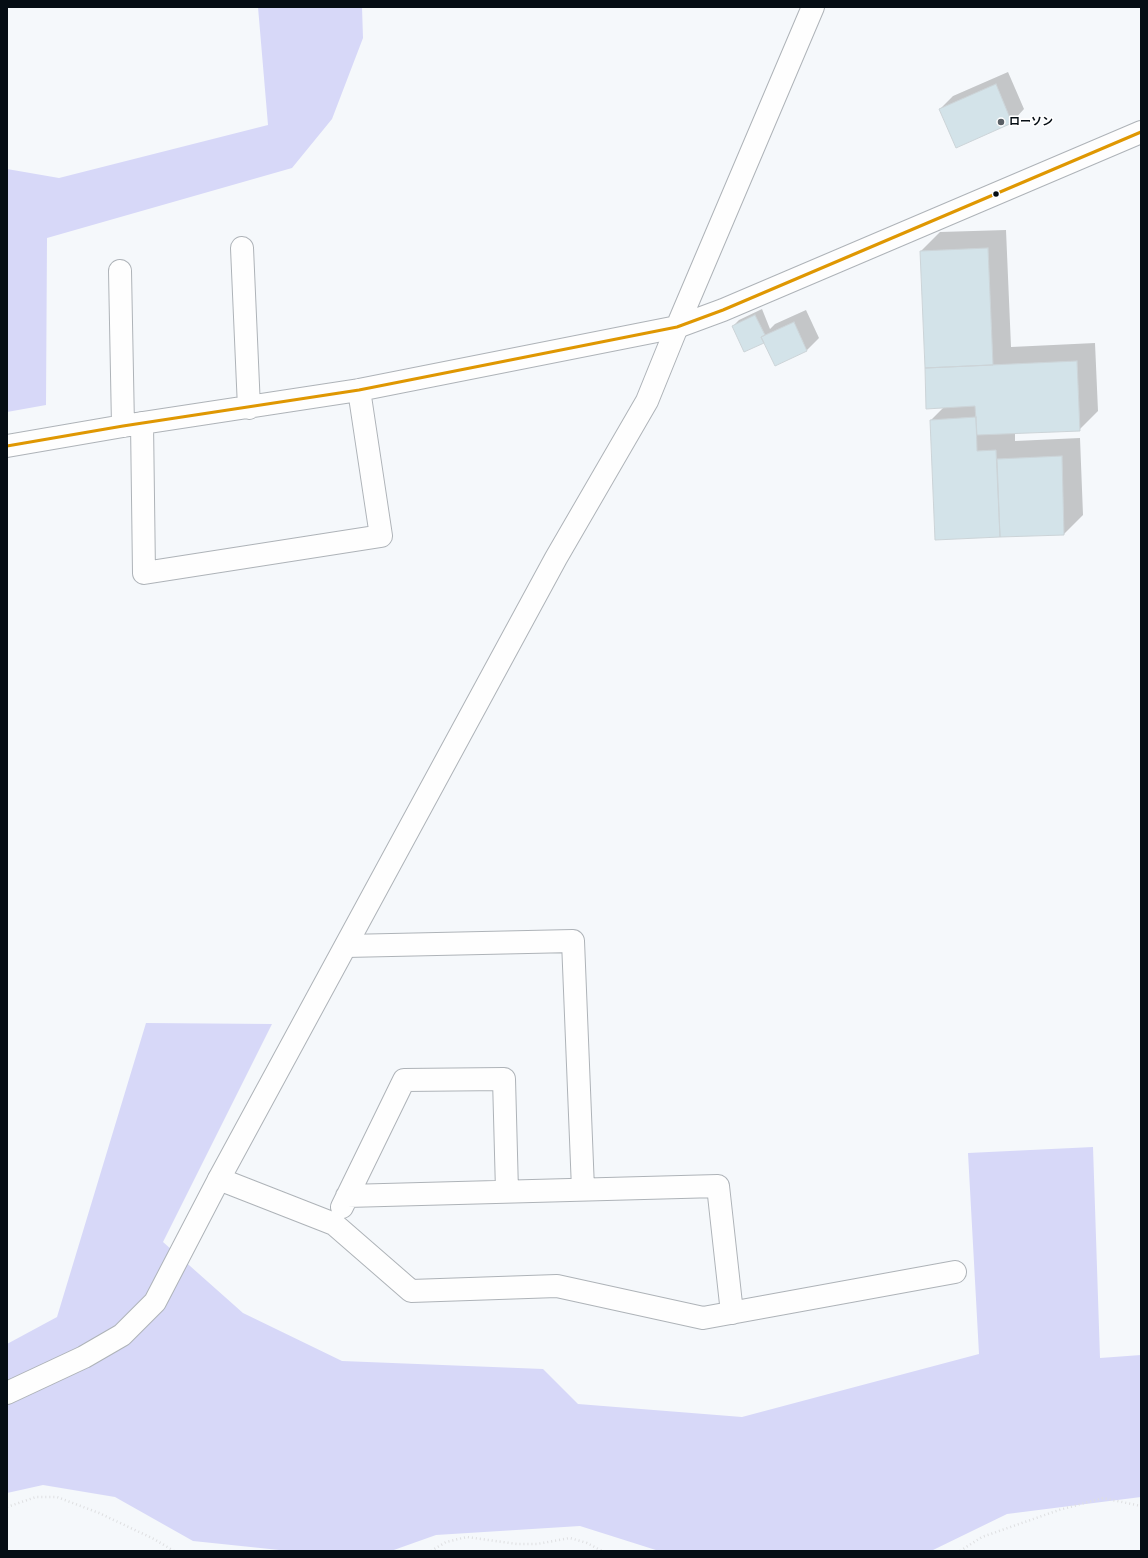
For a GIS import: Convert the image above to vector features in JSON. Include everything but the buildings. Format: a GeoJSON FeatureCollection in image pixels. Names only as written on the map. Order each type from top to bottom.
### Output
{"type":"FeatureCollection","features":[{"type":"Feature","properties":{"kind":"street"},"geometry":{"type":"LineString","coordinates":[[7,1393],[84,1357],[122,1335],[155,1302],[219,1179],[556,558],[647,401],[813,7]]}},
{"type":"Feature","properties":{"kind":"street"},"geometry":{"type":"LineString","coordinates":[[7,446],[132,424],[249,408],[359,390],[677,327],[723,310],[1141,132]]}},
{"type":"Feature","properties":{"kind":"street"},"geometry":{"type":"LineString","coordinates":[[242,248],[249,408]]}},
{"type":"Feature","properties":{"kind":"street"},"geometry":{"type":"LineString","coordinates":[[120,270],[144,573],[381,536],[359,390]]}},
{"type":"Feature","properties":{"kind":"street"},"geometry":{"type":"LineString","coordinates":[[346,946],[573,941],[583,1190]]}},
{"type":"Feature","properties":{"kind":"street"},"geometry":{"type":"LineString","coordinates":[[334,1224],[404,1080],[504,1079],[506,1191]]}},
{"type":"Feature","properties":{"kind":"street"},"geometry":{"type":"LineString","coordinates":[[219,1179],[334,1224],[411,1292],[557,1286],[703,1318],[955,1272]]}},
{"type":"Feature","properties":{"kind":"street"},"geometry":{"type":"LineString","coordinates":[[347,1196],[718,1186],[732,1313]]}},
{"type":"Feature","properties":{"kind":"path"},"geometry":{"type":"LineString","coordinates":[[7,1507],[36,1498],[58,1497],[106,1516],[154,1539],[174,1551]]}},
{"type":"Feature","properties":{"kind":"path"},"geometry":{"type":"LineString","coordinates":[[960,1551],[982,1537],[1059,1510],[1102,1498],[1141,1506]]}},
{"type":"Feature","properties":{"kind":"path"},"geometry":{"type":"LineString","coordinates":[[431,1551],[446,1542],[467,1537],[517,1544],[537,1544],[570,1538],[588,1543],[602,1551]]}},
{"type":"Feature","properties":{"kind":"shaded area"},"geometry":{"type":"Polygon","coordinates":[[[258,7],[362,7],[363,38],[332,119],[292,168],[47,238],[46,405],[7,412],[7,169],[59,178],[268,125],[258,7]]]}},
{"type":"Feature","properties":{"kind":"shaded area"},"geometry":{"type":"Polygon","coordinates":[[[146,1023],[272,1024],[163,1242],[243,1313],[342,1361],[543,1369],[578,1404],[742,1417],[979,1354],[968,1153],[1093,1147],[1100,1358],[1141,1355],[1141,1497],[1007,1514],[931,1551],[659,1551],[580,1526],[436,1535],[391,1551],[289,1551],[193,1541],[115,1497],[43,1485],[7,1493],[7,1344],[57,1317],[146,1023]]]}},
{"type":"Feature","properties":{"kind":"transit line"},"geometry":{"type":"LineString","coordinates":[[7,446],[123,426],[359,390],[677,327],[723,310],[1141,132]]}},
{"type":"Feature","properties":{"kind":"place","name":"ローソン"},"geometry":{"type":"Point","coordinates":[1001,122]}}]}
